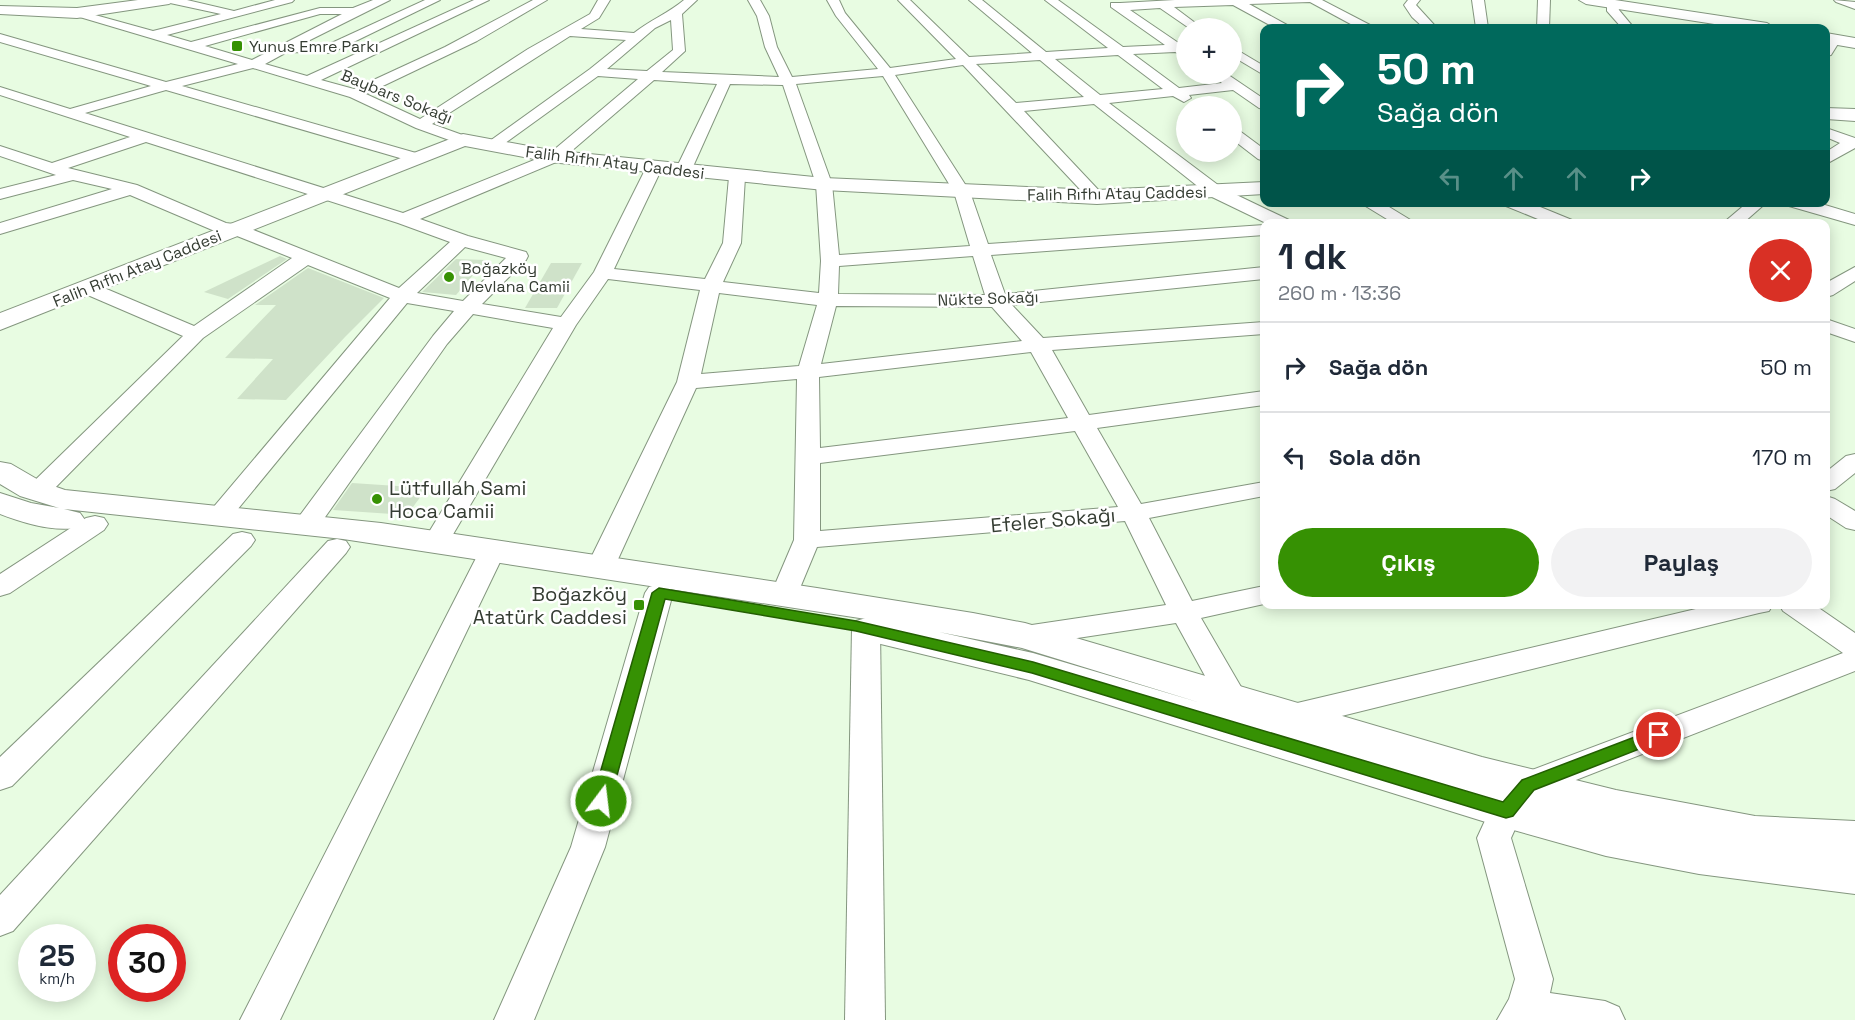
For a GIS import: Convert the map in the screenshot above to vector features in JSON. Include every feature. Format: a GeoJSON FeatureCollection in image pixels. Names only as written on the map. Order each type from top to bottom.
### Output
{"type":"FeatureCollection","features":[{"type":"Feature","properties":{"kind":"main road"},"geometry":{"type":"LineString","coordinates":[[0,10],[48,11],[76,6],[170,0]]}},
{"type":"Feature","properties":{"kind":"main road"},"geometry":{"type":"LineString","coordinates":[[1586,0],[1626,4],[1744,24]]}},
{"type":"Feature","properties":{"kind":"main road"},"geometry":{"type":"LineString","coordinates":[[1830,43],[1855,43]]}},
{"type":"Feature","properties":{"kind":"main road"},"geometry":{"type":"LineString","coordinates":[[1830,117],[1855,115]]}},
{"type":"Feature","properties":{"kind":"main road","name":"Falih Rıfhı Atay Caddesi"},"geometry":{"type":"LineString","coordinates":[[0,322],[90,289],[235,229],[463,140],[555,157],[824,184],[1096,197],[1260,188]]}},
{"type":"Feature","properties":{"kind":"main road"},"geometry":{"type":"LineString","coordinates":[[0,471],[37,492],[61,499],[337,547],[487,562],[866,628],[1033,667],[1517,798],[1616,807],[1755,834],[1855,838]]}},
{"type":"Feature","properties":{"kind":"main road"},"geometry":{"type":"LineString","coordinates":[[0,503],[50,518],[95,524],[230,528],[307,524],[785,594],[962,623],[1025,636],[1293,717],[1517,798],[1618,840],[1699,855],[1855,875]]}},
{"type":"Feature","properties":{"kind":"street"},"geometry":{"type":"LineString","coordinates":[[170,0],[236,14]]}},
{"type":"Feature","properties":{"kind":"street"},"geometry":{"type":"LineString","coordinates":[[153,35],[288,0]]}},
{"type":"Feature","properties":{"kind":"street"},"geometry":{"type":"LineString","coordinates":[[70,113],[254,64],[360,9],[384,0]]}},
{"type":"Feature","properties":{"kind":"street"},"geometry":{"type":"LineString","coordinates":[[285,48],[327,50],[434,0]]}},
{"type":"Feature","properties":{"kind":"street"},"geometry":{"type":"LineString","coordinates":[[452,0],[481,1]]}},
{"type":"Feature","properties":{"kind":"street"},"geometry":{"type":"LineString","coordinates":[[355,94],[421,66],[489,31],[541,0]]}},
{"type":"Feature","properties":{"kind":"street"},"geometry":{"type":"LineString","coordinates":[[422,125],[595,16],[604,0]]}},
{"type":"Feature","properties":{"kind":"street"},"geometry":{"type":"LineString","coordinates":[[492,146],[595,72],[651,25],[676,13],[691,0]]}},
{"type":"Feature","properties":{"kind":"street"},"geometry":{"type":"LineString","coordinates":[[754,0],[763,16],[771,47],[788,81],[824,184],[830,261],[828,300],[808,372],[807,540],[785,594]]}},
{"type":"Feature","properties":{"kind":"street","name":"Efeler Sokağı"},"geometry":{"type":"LineString","coordinates":[[807,540],[1134,513],[1038,345],[997,301],[962,192],[887,72],[840,14],[833,0]]}},
{"type":"Feature","properties":{"kind":"street"},"geometry":{"type":"LineString","coordinates":[[904,0],[1013,108],[1096,197]]}},
{"type":"Feature","properties":{"kind":"street"},"geometry":{"type":"LineString","coordinates":[[975,0],[1097,100],[1216,192],[1273,219]]}},
{"type":"Feature","properties":{"kind":"street"},"geometry":{"type":"LineString","coordinates":[[1051,0],[1181,96]]}},
{"type":"Feature","properties":{"kind":"street"},"geometry":{"type":"LineString","coordinates":[[1113,4],[1164,5],[1196,1],[1306,0]]}},
{"type":"Feature","properties":{"kind":"street"},"geometry":{"type":"LineString","coordinates":[[1314,0],[1359,24]]}},
{"type":"Feature","properties":{"kind":"street"},"geometry":{"type":"LineString","coordinates":[[1414,0],[1410,5],[1416,15],[1426,24]]}},
{"type":"Feature","properties":{"kind":"street"},"geometry":{"type":"LineString","coordinates":[[1478,0],[1481,24]]}},
{"type":"Feature","properties":{"kind":"street"},"geometry":{"type":"LineString","coordinates":[[1543,24],[1544,0]]}},
{"type":"Feature","properties":{"kind":"street"},"geometry":{"type":"LineString","coordinates":[[1840,0],[1855,6]]}},
{"type":"Feature","properties":{"kind":"street"},"geometry":{"type":"LineString","coordinates":[[309,80],[481,1]]}},
{"type":"Feature","properties":{"kind":"street"},"geometry":{"type":"LineString","coordinates":[[1237,1],[1276,24]]}},
{"type":"Feature","properties":{"kind":"street"},"geometry":{"type":"LineString","coordinates":[[1113,4],[1176,45]]}},
{"type":"Feature","properties":{"kind":"street"},"geometry":{"type":"LineString","coordinates":[[1625,24],[1613,11],[1626,4]]}},
{"type":"Feature","properties":{"kind":"street"},"geometry":{"type":"LineString","coordinates":[[1164,5],[1182,18]]}},
{"type":"Feature","properties":{"kind":"street","name":"Baybars Sokağı"},"geometry":{"type":"LineString","coordinates":[[76,6],[153,35],[355,94],[422,125],[463,140]]}},
{"type":"Feature","properties":{"kind":"street"},"geometry":{"type":"LineString","coordinates":[[192,46],[320,11],[360,9]]}},
{"type":"Feature","properties":{"kind":"street"},"geometry":{"type":"LineString","coordinates":[[404,219],[555,157],[679,51],[676,13]]}},
{"type":"Feature","properties":{"kind":"street"},"geometry":{"type":"LineString","coordinates":[[567,32],[636,37]]}},
{"type":"Feature","properties":{"kind":"street"},"geometry":{"type":"LineString","coordinates":[[0,38],[417,158]]}},
{"type":"Feature","properties":{"kind":"street"},"geometry":{"type":"LineString","coordinates":[[595,72],[651,77],[788,81],[1042,54],[1176,50]]}},
{"type":"Feature","properties":{"kind":"street"},"geometry":{"type":"LineString","coordinates":[[1242,57],[1260,68]]}},
{"type":"Feature","properties":{"kind":"street"},"geometry":{"type":"LineString","coordinates":[[682,171],[725,80]]}},
{"type":"Feature","properties":{"kind":"street"},"geometry":{"type":"LineString","coordinates":[[1233,84],[1260,102]]}},
{"type":"Feature","properties":{"kind":"street"},"geometry":{"type":"LineString","coordinates":[[1013,108],[1236,86]]}},
{"type":"Feature","properties":{"kind":"street"},"geometry":{"type":"LineString","coordinates":[[0,91],[404,219],[462,240],[519,256],[469,306],[440,340],[307,524]]}},
{"type":"Feature","properties":{"kind":"street"},"geometry":{"type":"LineString","coordinates":[[1830,121],[1854,143],[1830,157]]}},
{"type":"Feature","properties":{"kind":"street"},"geometry":{"type":"LineString","coordinates":[[52,168],[146,137]]}},
{"type":"Feature","properties":{"kind":"street"},"geometry":{"type":"LineString","coordinates":[[1242,140],[1260,153]]}},
{"type":"Feature","properties":{"kind":"street"},"geometry":{"type":"LineString","coordinates":[[0,151],[73,175],[131,189],[223,228],[235,229],[402,296],[566,324]]}},
{"type":"Feature","properties":{"kind":"street"},"geometry":{"type":"LineString","coordinates":[[436,542],[566,324],[603,273],[654,168]]}},
{"type":"Feature","properties":{"kind":"street"},"geometry":{"type":"LineString","coordinates":[[0,194],[73,175]]}},
{"type":"Feature","properties":{"kind":"street"},"geometry":{"type":"LineString","coordinates":[[600,568],[688,382],[711,286],[732,243],[737,177]]}},
{"type":"Feature","properties":{"kind":"street"},"geometry":{"type":"LineString","coordinates":[[0,230],[131,189]]}},
{"type":"Feature","properties":{"kind":"street"},"geometry":{"type":"LineString","coordinates":[[1376,207],[1400,219]]}},
{"type":"Feature","properties":{"kind":"street"},"geometry":{"type":"LineString","coordinates":[[1524,207],[1554,219]]}},
{"type":"Feature","properties":{"kind":"street"},"geometry":{"type":"LineString","coordinates":[[1537,212],[1546,207]]}},
{"type":"Feature","properties":{"kind":"street"},"geometry":{"type":"LineString","coordinates":[[1737,219],[1752,207]]}},
{"type":"Feature","properties":{"kind":"street"},"geometry":{"type":"LineString","coordinates":[[1812,207],[1855,220]]}},
{"type":"Feature","properties":{"kind":"street"},"geometry":{"type":"LineString","coordinates":[[830,261],[1260,230]]}},
{"type":"Feature","properties":{"kind":"street"},"geometry":{"type":"LineString","coordinates":[[0,777],[230,528],[402,296],[462,240]]}},
{"type":"Feature","properties":{"kind":"street"},"geometry":{"type":"LineString","coordinates":[[37,492],[196,334],[305,258]]}},
{"type":"Feature","properties":{"kind":"street","name":"Nükte Sokağı"},"geometry":{"type":"LineString","coordinates":[[603,273],[828,300],[997,301],[1255,274]]}},
{"type":"Feature","properties":{"kind":"street"},"geometry":{"type":"LineString","coordinates":[[1830,289],[1855,273]]}},
{"type":"Feature","properties":{"kind":"street"},"geometry":{"type":"LineString","coordinates":[[90,289],[196,334]]}},
{"type":"Feature","properties":{"kind":"street"},"geometry":{"type":"LineString","coordinates":[[1830,327],[1855,336]]}},
{"type":"Feature","properties":{"kind":"street"},"geometry":{"type":"LineString","coordinates":[[688,382],[808,372],[1038,345],[1260,328]]}},
{"type":"Feature","properties":{"kind":"street"},"geometry":{"type":"LineString","coordinates":[[808,457],[1260,399]]}},
{"type":"Feature","properties":{"kind":"street"},"geometry":{"type":"LineString","coordinates":[[1830,481],[1855,461]]}},
{"type":"Feature","properties":{"kind":"street"},"geometry":{"type":"LineString","coordinates":[[1233,699],[1184,612],[1134,513],[1260,490]]}},
{"type":"Feature","properties":{"kind":"street"},"geometry":{"type":"LineString","coordinates":[[1830,506],[1855,522]]}},
{"type":"Feature","properties":{"kind":"street"},"geometry":{"type":"LineString","coordinates":[[0,587],[95,524]]}},
{"type":"Feature","properties":{"kind":"street"},"geometry":{"type":"LineString","coordinates":[[0,920],[337,547]]}},
{"type":"Feature","properties":{"kind":"street"},"geometry":{"type":"LineString","coordinates":[[260,1020],[487,562]]}},
{"type":"Feature","properties":{"kind":"street"},"geometry":{"type":"LineString","coordinates":[[514,1020],[588,847],[659,593]]}},
{"type":"Feature","properties":{"kind":"street"},"geometry":{"type":"LineString","coordinates":[[1025,636],[1184,612],[1260,597]]}},
{"type":"Feature","properties":{"kind":"street"},"geometry":{"type":"LineString","coordinates":[[1293,717],[1738,609]]}},
{"type":"Feature","properties":{"kind":"street"},"geometry":{"type":"LineString","coordinates":[[1800,609],[1855,647]]}},
{"type":"Feature","properties":{"kind":"street"},"geometry":{"type":"LineString","coordinates":[[865,1020],[866,628]]}},
{"type":"Feature","properties":{"kind":"street"},"geometry":{"type":"LineString","coordinates":[[1605,1020],[1522,1014],[1534,980],[1494,838],[1517,798],[1855,660]]}},
{"type":"Feature","properties":{"kind":"building"},"geometry":{"type":"Polygon","coordinates":[[[280,256],[287,259],[228,299],[204,292],[280,256]]]}},
{"type":"Feature","properties":{"kind":"building","name":"Boğazköy Mevlana Camii"},"geometry":{"type":"Polygon","coordinates":[[[456,259],[486,260],[456,295],[422,292],[456,259]]]}},
{"type":"Feature","properties":{"kind":"building"},"geometry":{"type":"Polygon","coordinates":[[[551,263],[582,263],[557,308],[525,308],[551,263]]]}},
{"type":"Feature","properties":{"kind":"building"},"geometry":{"type":"Polygon","coordinates":[[[308,268],[384,298],[286,400],[237,399],[273,359],[225,358],[276,305],[255,305],[308,268]]]}},
{"type":"Feature","properties":{"kind":"building","name":"Lütfullah Sami Hoca Camii"},"geometry":{"type":"Polygon","coordinates":[[[352,483],[427,488],[407,515],[333,510],[352,483]]]}},
{"type":"Feature","properties":{"kind":"place","name":"Yunus Emre Parkı"},"geometry":{"type":"Point","coordinates":[237,46]}},
{"type":"Feature","properties":{"kind":"place","name":"Boğazköy Mevlana Camii"},"geometry":{"type":"Point","coordinates":[449,277]}},
{"type":"Feature","properties":{"kind":"place","name":"Lütfullah Sami Hoca Camii"},"geometry":{"type":"Point","coordinates":[377,499]}},
{"type":"Feature","properties":{"kind":"place","name":"Boğazköy Atatürk Caddesi"},"geometry":{"type":"Point","coordinates":[639,605]}},
{"type":"Feature","properties":{"kind":"route"},"geometry":{"type":"LineString","coordinates":[[601,801],[659,593],[856,626],[1033,667],[1506,811],[1528,785],[1659,735]]}}]}
